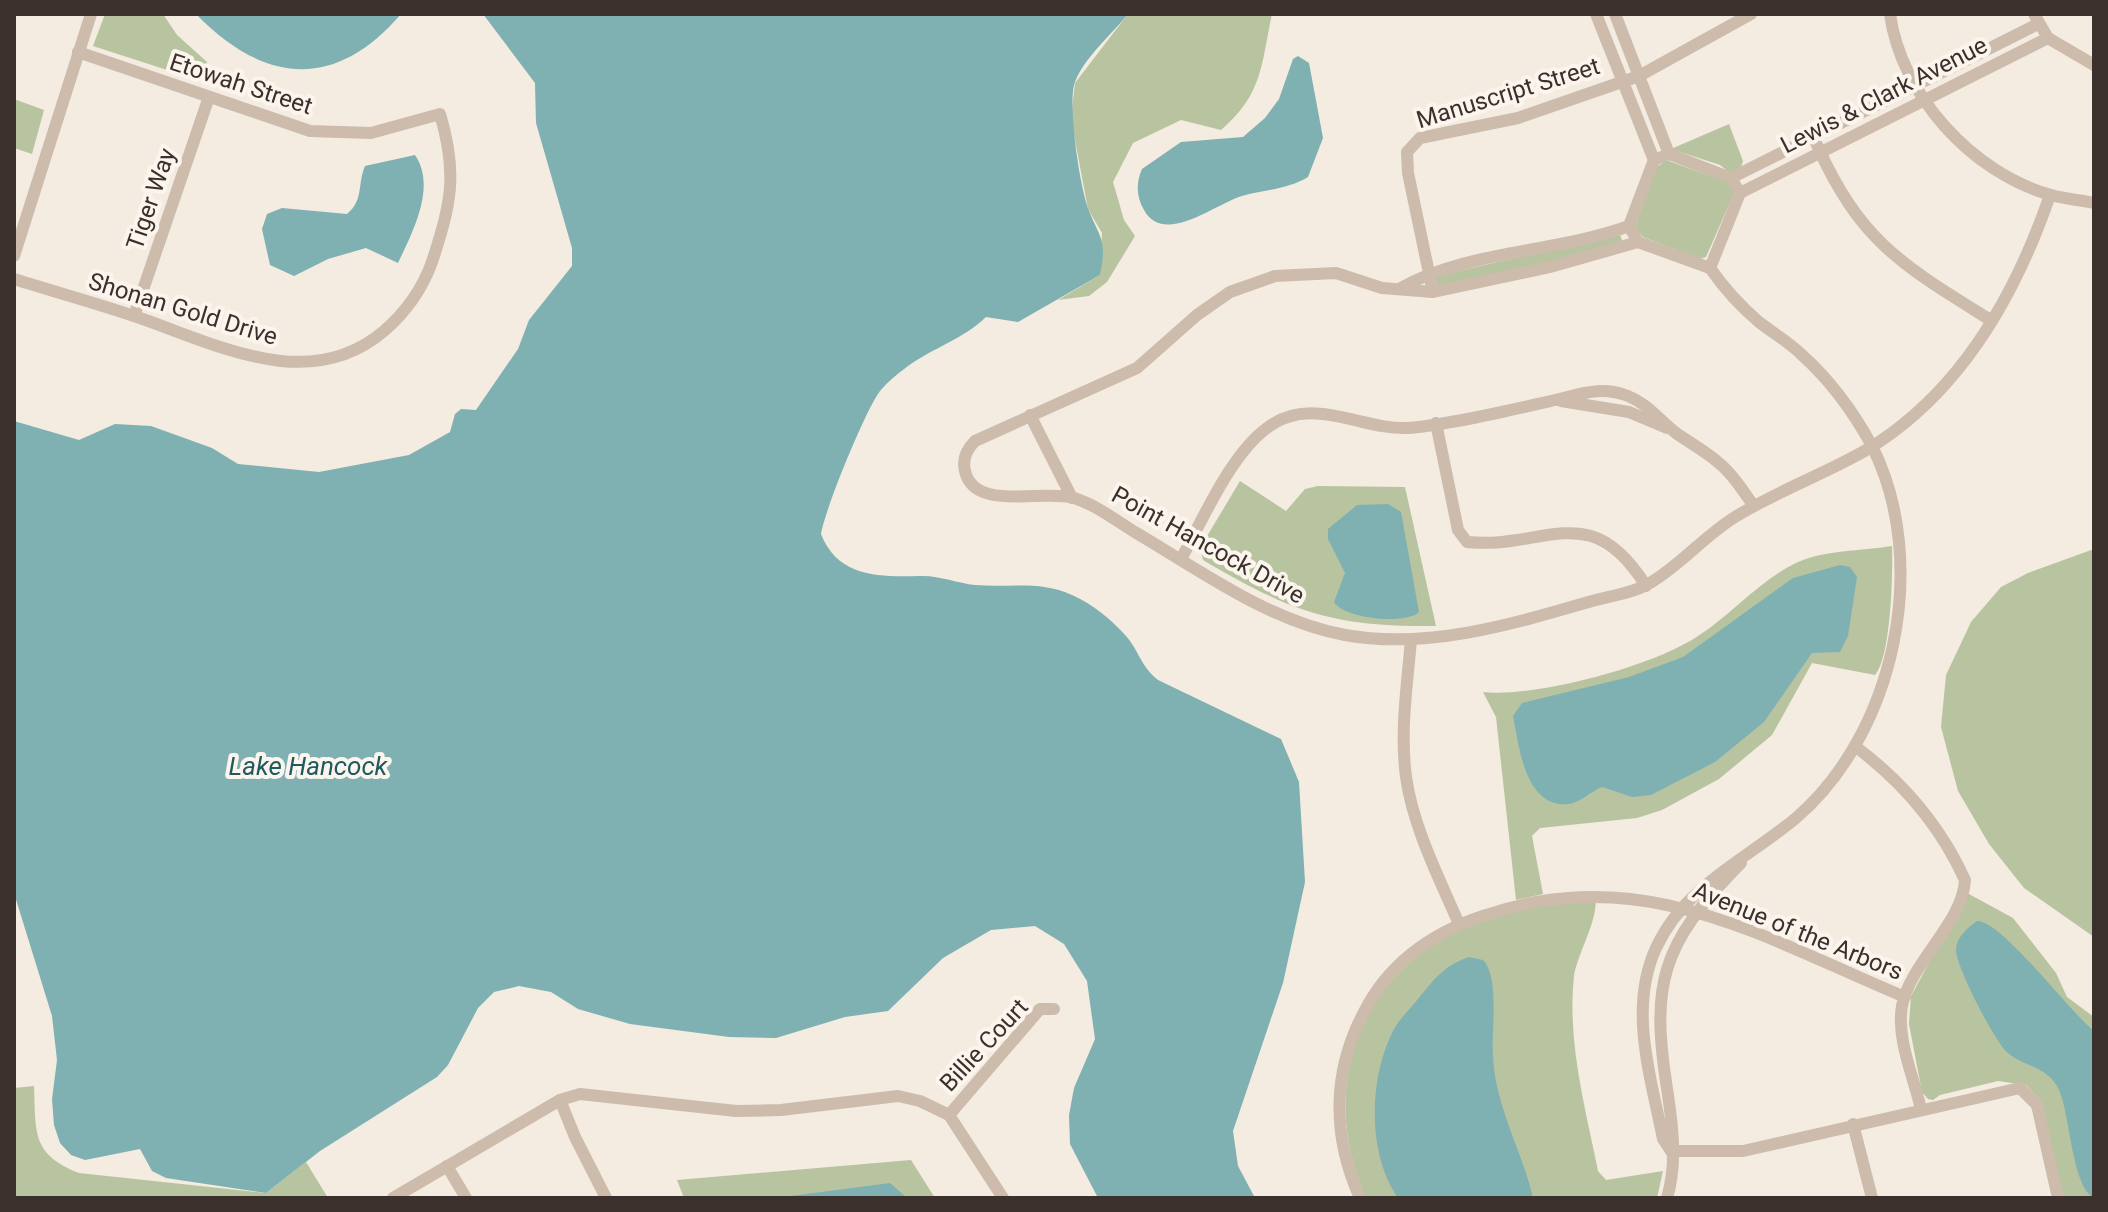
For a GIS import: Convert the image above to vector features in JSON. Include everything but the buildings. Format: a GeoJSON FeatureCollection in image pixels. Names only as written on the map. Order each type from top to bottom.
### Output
{"type":"FeatureCollection","features":[{"type":"Feature","properties":{"kind":"street"},"geometry":{"type":"LineString","coordinates":[[14,256],[91,14]]}},
{"type":"Feature","properties":{"kind":"street"},"geometry":{"type":"LineString","coordinates":[[1596,14],[1654,160],[1629,226]]}},
{"type":"Feature","properties":{"kind":"street"},"geometry":{"type":"LineString","coordinates":[[1615,14],[1669,154]]}},
{"type":"Feature","properties":{"kind":"street","name":"Manuscript Street"},"geometry":{"type":"LineString","coordinates":[[1433,292],[1408,173],[1407,152],[1420,138],[1518,118],[1639,76],[1751,14]]}},
{"type":"Feature","properties":{"kind":"street"},"geometry":{"type":"LineString","coordinates":[[1890,14],[1900,53],[1922,99],[1975,153],[2012,179],[2050,195],[2094,203]]}},
{"type":"Feature","properties":{"kind":"street"},"geometry":{"type":"LineString","coordinates":[[2036,19],[2048,38],[2094,65]]}},
{"type":"Feature","properties":{"kind":"street","name":"Lewis & Clark Avenue"},"geometry":{"type":"LineString","coordinates":[[1731,178],[1812,134],[1915,86],[2036,19]]}},
{"type":"Feature","properties":{"kind":"street","name":"Lewis & Clark Avenue"},"geometry":{"type":"LineString","coordinates":[[1740,193],[2048,38]]}},
{"type":"Feature","properties":{"kind":"street","name":"Etowah Street"},"geometry":{"type":"LineString","coordinates":[[78,52],[310,131],[371,133],[440,114]]}},
{"type":"Feature","properties":{"kind":"street","name":"Tiger Way"},"geometry":{"type":"LineString","coordinates":[[134,316],[209,97]]}},
{"type":"Feature","properties":{"kind":"street","name":"Shonan Gold Drive"},"geometry":{"type":"LineString","coordinates":[[14,279],[134,316],[239,354],[284,363],[332,360],[372,341],[404,314],[427,278],[445,224],[453,181],[440,114]]}},
{"type":"Feature","properties":{"kind":"street"},"geometry":{"type":"LineString","coordinates":[[1812,134],[1851,210],[1871,235],[1902,264],[1992,321]]}},
{"type":"Feature","properties":{"kind":"street"},"geometry":{"type":"LineString","coordinates":[[1654,160],[1669,154],[1731,178],[1740,193],[1710,268]]}},
{"type":"Feature","properties":{"kind":"street","name":"Point Hancock Drive"},"geometry":{"type":"LineString","coordinates":[[1638,242],[1550,267],[1433,292],[1397,290],[1336,273],[1275,276],[1260,281],[1230,292],[1197,315],[1137,368],[975,441],[964,460],[966,475],[975,489],[987,496],[1047,493],[1072,498],[1101,510],[1264,607],[1303,623],[1360,637],[1411,640],[1464,633],[1646,586],[1674,567],[1703,540],[1754,506],[1813,480],[1872,446],[1921,408],[1946,382],[1992,321],[2026,262],[2050,195]]}},
{"type":"Feature","properties":{"kind":"street"},"geometry":{"type":"LineString","coordinates":[[1397,290],[1430,271],[1574,242],[1629,226]]}},
{"type":"Feature","properties":{"kind":"street"},"geometry":{"type":"LineString","coordinates":[[1629,226],[1638,242],[1710,268],[1757,321],[1821,374],[1872,446],[1894,504],[1901,580],[1899,615],[1881,685],[1856,747],[1831,784],[1796,818],[1720,871],[1683,907],[1656,948],[1642,1007],[1645,1049],[1663,1139],[1671,1151]]}},
{"type":"Feature","properties":{"kind":"street"},"geometry":{"type":"LineString","coordinates":[[1181,559],[1241,454],[1269,426],[1307,413],[1332,413],[1385,427],[1436,423],[1554,401],[1595,404],[1629,412],[1673,431],[1722,465],[1754,506]]}},
{"type":"Feature","properties":{"kind":"street","name":"Point Hancock Drive"},"geometry":{"type":"LineString","coordinates":[[1030,415],[1072,498]]}},
{"type":"Feature","properties":{"kind":"street"},"geometry":{"type":"LineString","coordinates":[[1436,423],[1458,530],[1467,542],[1488,544],[1570,530],[1601,539],[1631,561],[1646,586]]}},
{"type":"Feature","properties":{"kind":"street"},"geometry":{"type":"LineString","coordinates":[[1411,640],[1402,721],[1406,779],[1420,828],[1459,924]]}},
{"type":"Feature","properties":{"kind":"street"},"geometry":{"type":"LineString","coordinates":[[1856,747],[1897,778],[1915,798],[1965,880],[1958,904],[1905,997]]}},
{"type":"Feature","properties":{"kind":"street"},"geometry":{"type":"LineString","coordinates":[[1667,1198],[1674,1138],[1658,1034],[1658,1008],[1671,957],[1699,911],[1761,844]]}},
{"type":"Feature","properties":{"kind":"street","name":"Avenue of the Arbors"},"geometry":{"type":"LineString","coordinates":[[1360,1198],[1349,1171],[1339,1123],[1346,1049],[1368,1003],[1400,962],[1459,924],[1520,904],[1582,895],[1649,899],[1683,907],[1905,997],[1903,1033],[1921,1109]]}},
{"type":"Feature","properties":{"kind":"street","name":"Billie Court"},"geometry":{"type":"LineString","coordinates":[[949,1115],[1040,1009],[1054,1009]]}},
{"type":"Feature","properties":{"kind":"street"},"geometry":{"type":"LineString","coordinates":[[1671,1151],[1743,1151],[2010,1088],[2027,1091],[2037,1105],[2058,1198]]}},
{"type":"Feature","properties":{"kind":"street"},"geometry":{"type":"LineString","coordinates":[[393,1198],[560,1100],[580,1094],[671,1107],[736,1111],[781,1110],[898,1096],[939,1108],[949,1115],[1003,1198]]}},
{"type":"Feature","properties":{"kind":"street"},"geometry":{"type":"LineString","coordinates":[[560,1100],[606,1198]]}},
{"type":"Feature","properties":{"kind":"street"},"geometry":{"type":"LineString","coordinates":[[1853,1124],[1872,1198]]}},
{"type":"Feature","properties":{"kind":"street"},"geometry":{"type":"LineString","coordinates":[[447,1166],[466,1198]]}},
{"type":"Feature","properties":{"kind":"green space"},"geometry":{"type":"Polygon","coordinates":[[[105,14],[163,14],[177,35],[207,62],[201,81],[93,46],[105,14]]]}},
{"type":"Feature","properties":{"kind":"green space"},"geometry":{"type":"Polygon","coordinates":[[[1128,14],[1272,14],[1253,91],[1235,117],[1221,130],[1181,120],[1133,143],[1113,182],[1124,220],[1135,236],[1107,282],[1089,296],[1058,300],[1100,275],[1102,233],[1088,209],[1071,119],[1075,83],[1128,14]]]}},
{"type":"Feature","properties":{"kind":"green space"},"geometry":{"type":"Polygon","coordinates":[[[14,99],[44,110],[32,154],[14,148],[14,99]]]}},
{"type":"Feature","properties":{"kind":"green space"},"geometry":{"type":"Polygon","coordinates":[[[1729,124],[1743,161],[1741,167],[1730,173],[1720,165],[1671,149],[1729,124]]]}},
{"type":"Feature","properties":{"kind":"green space"},"geometry":{"type":"Polygon","coordinates":[[[1666,160],[1727,182],[1734,193],[1706,257],[1700,259],[1643,237],[1635,227],[1657,167],[1666,160]]]}},
{"type":"Feature","properties":{"kind":"green space"},"geometry":{"type":"Polygon","coordinates":[[[1620,235],[1623,242],[1600,251],[1438,286],[1435,276],[1620,235]]]}},
{"type":"Feature","properties":{"kind":"green space"},"geometry":{"type":"Polygon","coordinates":[[[1240,481],[1286,511],[1305,489],[1318,486],[1405,487],[1436,626],[1369,623],[1314,613],[1262,592],[1203,560],[1200,548],[1240,481]]]}},
{"type":"Feature","properties":{"kind":"green space"},"geometry":{"type":"Polygon","coordinates":[[[1892,546],[1888,633],[1885,651],[1875,675],[1812,663],[1772,735],[1719,779],[1662,810],[1637,818],[1540,828],[1532,836],[1543,894],[1516,900],[1496,717],[1483,692],[1505,693],[1562,685],[1653,658],[1698,636],[1770,579],[1796,563],[1830,553],[1892,546]]]}},
{"type":"Feature","properties":{"kind":"green space"},"geometry":{"type":"Polygon","coordinates":[[[2094,549],[2094,937],[2024,888],[1989,844],[1958,791],[1941,727],[1946,675],[1971,622],[2001,587],[2028,573],[2094,549]]]}},
{"type":"Feature","properties":{"kind":"green space"},"geometry":{"type":"Polygon","coordinates":[[[1967,893],[2013,918],[2056,973],[2067,997],[2094,1017],[2094,1198],[2062,1198],[2039,1099],[2026,1085],[1998,1081],[1940,1095],[1933,1100],[1922,1092],[1909,1024],[1911,996],[1967,893]]]}},
{"type":"Feature","properties":{"kind":"green space"},"geometry":{"type":"Polygon","coordinates":[[[1595,900],[1594,916],[1574,976],[1572,1001],[1578,1074],[1598,1171],[1606,1180],[1663,1171],[1657,1198],[1366,1198],[1352,1159],[1346,1120],[1347,1081],[1355,1044],[1371,1010],[1393,979],[1422,952],[1474,923],[1525,909],[1595,900]]]}},
{"type":"Feature","properties":{"kind":"green space"},"geometry":{"type":"Polygon","coordinates":[[[34,1086],[39,1140],[52,1158],[79,1173],[266,1193],[306,1162],[328,1198],[14,1198],[14,1088],[34,1086]]]}},
{"type":"Feature","properties":{"kind":"green space"},"geometry":{"type":"Polygon","coordinates":[[[911,1160],[935,1198],[684,1198],[677,1180],[911,1160]]]}},
{"type":"Feature","properties":{"kind":"water"},"geometry":{"type":"Polygon","coordinates":[[[196,14],[401,14],[376,39],[351,56],[325,66],[299,69],[273,65],[247,54],[196,14]]]}},
{"type":"Feature","properties":{"kind":"water","name":"Lake Hancock"},"geometry":{"type":"Polygon","coordinates":[[[483,14],[1128,14],[1085,64],[1073,93],[1082,185],[1103,247],[1100,275],[1018,322],[986,317],[908,366],[890,381],[873,402],[856,438],[821,534],[838,559],[862,572],[934,577],[975,585],[1036,586],[1072,595],[1108,618],[1158,680],[1281,739],[1299,782],[1305,882],[1283,983],[1233,1131],[1238,1166],[1255,1198],[1098,1198],[1070,1144],[1069,1115],[1074,1088],[1095,1039],[1087,981],[1064,944],[1035,926],[991,930],[943,958],[888,1011],[845,1017],[776,1038],[729,1037],[630,1024],[578,1009],[551,992],[519,986],[494,992],[478,1008],[448,1065],[437,1077],[320,1151],[266,1193],[166,1178],[152,1171],[140,1149],[85,1160],[71,1155],[60,1143],[54,1125],[52,1099],[57,1060],[52,1016],[14,893],[14,421],[79,440],[115,424],[151,426],[212,448],[238,464],[319,472],[409,455],[450,432],[455,414],[461,409],[476,410],[518,349],[529,320],[572,266],[572,248],[536,123],[535,83],[483,14]]]}},
{"type":"Feature","properties":{"kind":"water"},"geometry":{"type":"Polygon","coordinates":[[[1298,56],[1309,63],[1323,138],[1308,177],[1284,187],[1242,196],[1176,224],[1153,220],[1141,205],[1138,195],[1142,169],[1181,142],[1243,137],[1265,118],[1279,99],[1293,59],[1298,56]]]}},
{"type":"Feature","properties":{"kind":"water"},"geometry":{"type":"Polygon","coordinates":[[[415,155],[424,181],[423,195],[415,224],[398,263],[366,248],[328,259],[294,276],[270,265],[262,229],[267,214],[282,208],[347,214],[358,198],[365,166],[415,155]]]}},
{"type":"Feature","properties":{"kind":"water"},"geometry":{"type":"Polygon","coordinates":[[[1388,504],[1401,512],[1419,612],[1389,619],[1350,613],[1334,602],[1345,573],[1328,539],[1328,529],[1357,505],[1388,504]]]}},
{"type":"Feature","properties":{"kind":"water"},"geometry":{"type":"Polygon","coordinates":[[[1840,565],[1850,567],[1857,577],[1848,636],[1840,652],[1812,653],[1764,722],[1715,762],[1651,795],[1632,797],[1602,787],[1569,804],[1554,803],[1543,797],[1534,786],[1522,758],[1513,716],[1522,703],[1629,677],[1683,657],[1793,578],[1840,565]]]}},
{"type":"Feature","properties":{"kind":"water"},"geometry":{"type":"Polygon","coordinates":[[[1977,921],[1988,925],[2018,950],[2094,1031],[2094,1198],[2081,1180],[2076,1165],[2059,1090],[2049,1076],[2014,1057],[2001,1045],[1961,970],[1956,949],[1958,941],[1977,921]]]}},
{"type":"Feature","properties":{"kind":"water"},"geometry":{"type":"Polygon","coordinates":[[[1469,957],[1483,960],[1491,979],[1495,1074],[1533,1198],[1398,1198],[1388,1180],[1376,1138],[1376,1094],[1384,1052],[1397,1024],[1429,985],[1447,969],[1469,957]]]}},
{"type":"Feature","properties":{"kind":"water"},"geometry":{"type":"Polygon","coordinates":[[[890,1183],[907,1198],[706,1198],[783,1197],[890,1183]]]}}]}
